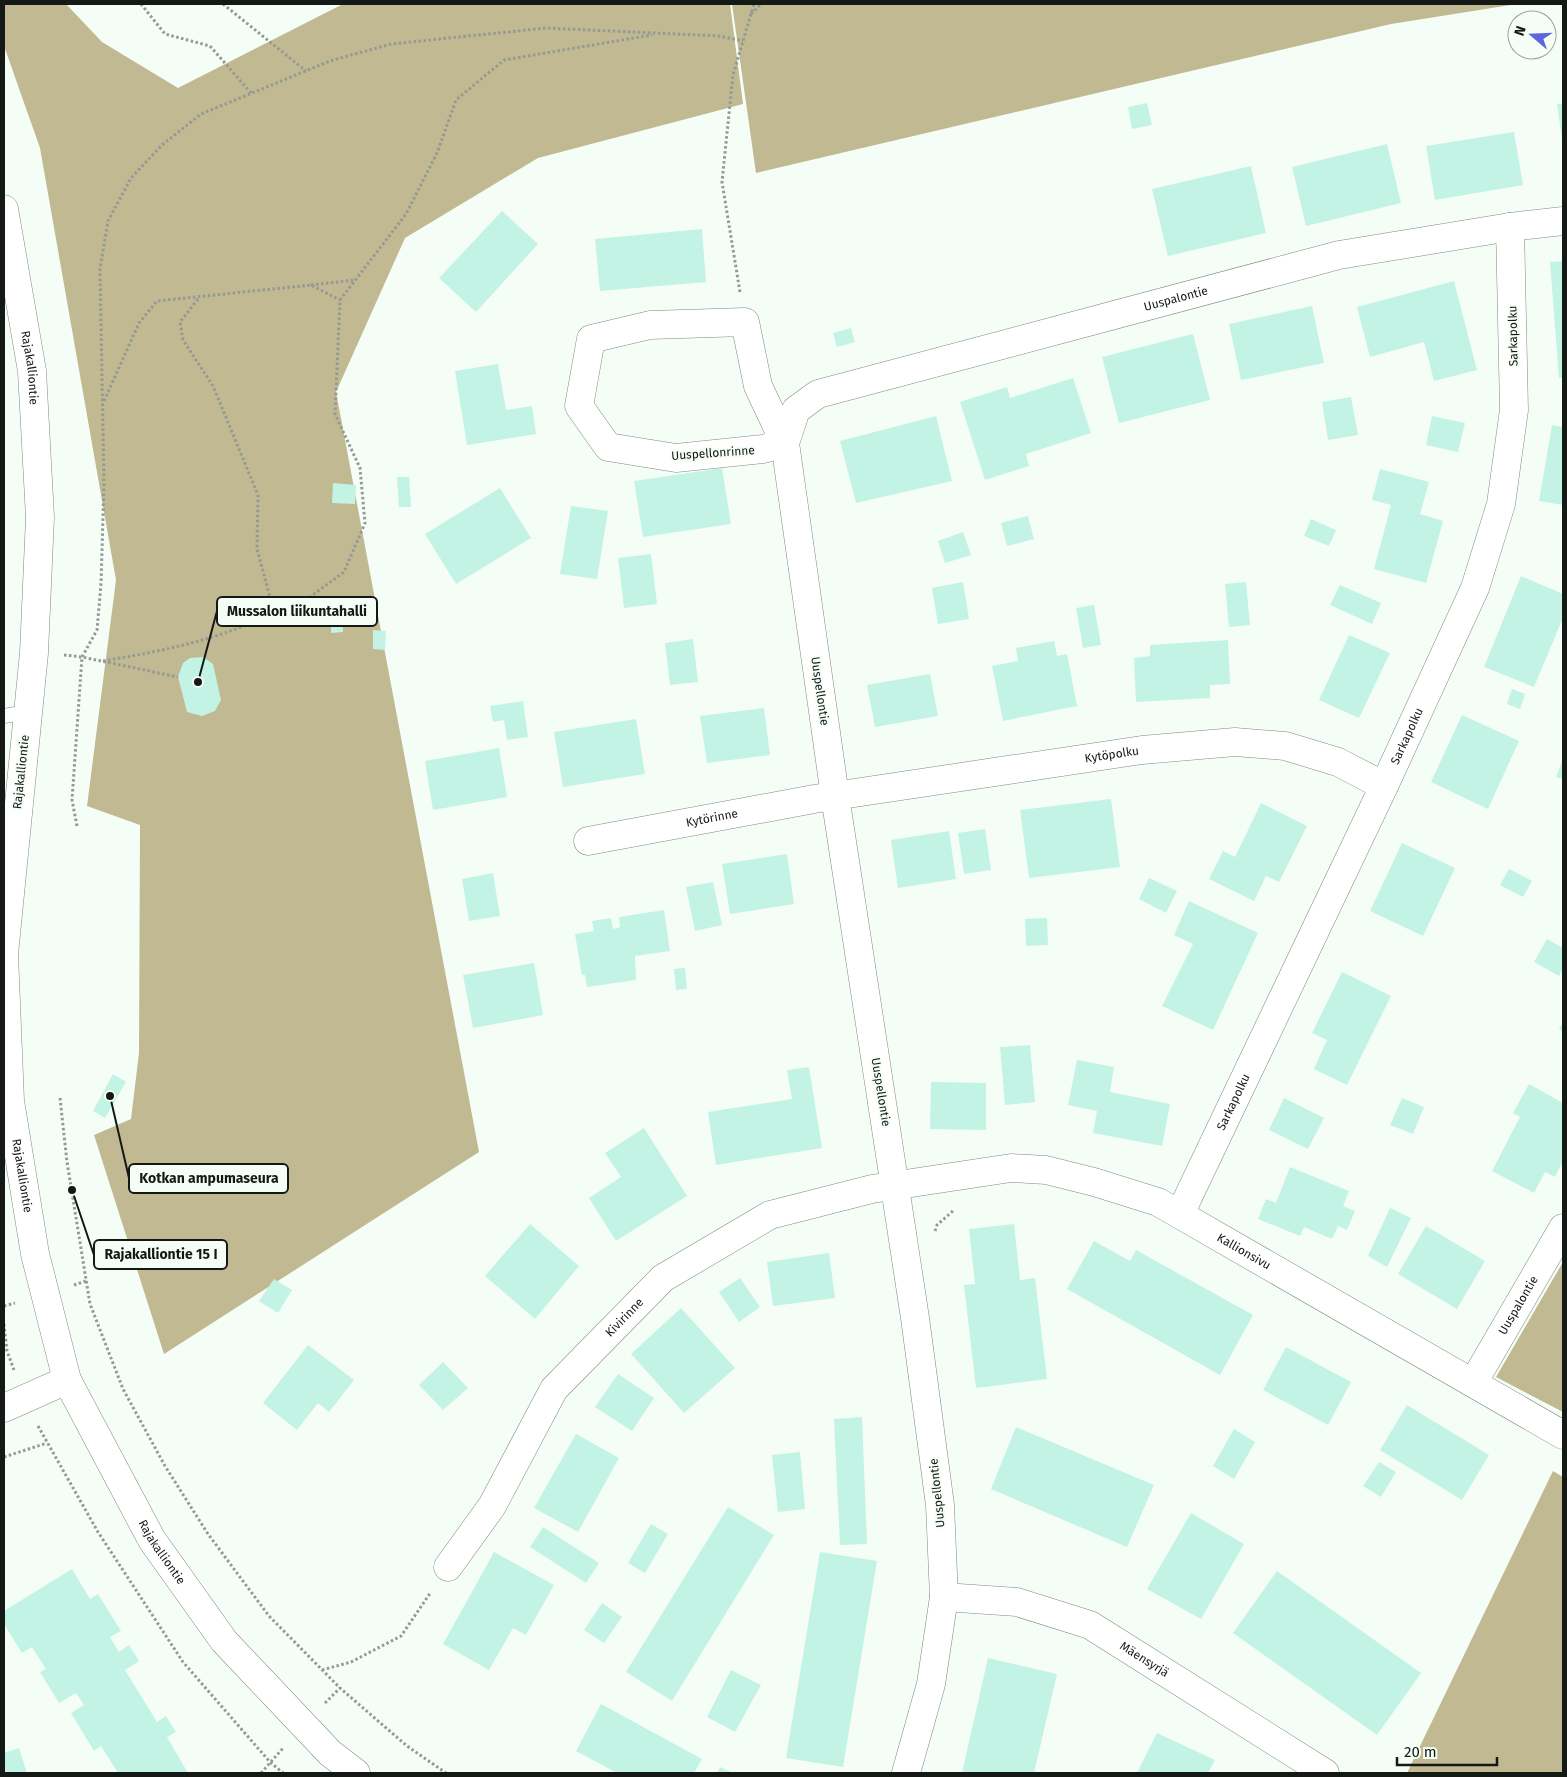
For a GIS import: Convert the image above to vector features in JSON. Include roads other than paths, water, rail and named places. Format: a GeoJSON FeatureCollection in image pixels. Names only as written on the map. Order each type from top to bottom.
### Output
{"type":"FeatureCollection","features":[{"type":"Feature","properties":{"kind":"street","name":"Rajakalliontie"},"geometry":{"type":"LineString","coordinates":[[4,209],[32,371],[40,517],[34,653],[16,714],[4,954],[10,1101],[35,1254],[68,1380],[152,1540],[224,1640],[330,1753],[356,1773]]}},
{"type":"Feature","properties":{"kind":"street","name":"Uuspalontie"},"geometry":{"type":"LineString","coordinates":[[796,410],[818,394],[1339,256],[1510,227],[1563,221]]}},
{"type":"Feature","properties":{"kind":"street","name":"Sarkapolku"},"geometry":{"type":"LineString","coordinates":[[1180,1214],[1384,786],[1475,588],[1502,504],[1514,410],[1510,227]]}},
{"type":"Feature","properties":{"kind":"street","name":"Uuspellonrinne"},"geometry":{"type":"LineString","coordinates":[[745,322],[758,386],[785,443],[763,449],[676,458],[608,447],[579,406],[591,339],[650,325],[745,322]]}},
{"type":"Feature","properties":{"kind":"street","name":"Uuspellontie"},"geometry":{"type":"LineString","coordinates":[[796,410],[785,443],[835,796],[903,1240],[940,1505],[944,1597],[931,1684],[906,1773]]}},
{"type":"Feature","properties":{"kind":"street","name":"Kytöpolku"},"geometry":{"type":"LineString","coordinates":[[835,796],[1142,750],[1235,742],[1285,746],[1338,762],[1384,786]]}},
{"type":"Feature","properties":{"kind":"street","name":"Kytörinne"},"geometry":{"type":"LineString","coordinates":[[588,841],[835,796]]}},
{"type":"Feature","properties":{"kind":"street","name":"Kallionsivu"},"geometry":{"type":"LineString","coordinates":[[895,1186],[1011,1168],[1046,1170],[1104,1184],[1158,1202],[1563,1435]]}},
{"type":"Feature","properties":{"kind":"street","name":"Kivirinne"},"geometry":{"type":"LineString","coordinates":[[448,1567],[492,1506],[554,1390],[663,1278],[770,1215],[872,1189],[895,1186]]}},
{"type":"Feature","properties":{"kind":"street","name":"Uuspalontie"},"geometry":{"type":"LineString","coordinates":[[1473,1383],[1563,1228]]}},
{"type":"Feature","properties":{"kind":"street"},"geometry":{"type":"LineString","coordinates":[[4,1408],[68,1380]]}},
{"type":"Feature","properties":{"kind":"street","name":"Mäensyrjä"},"geometry":{"type":"LineString","coordinates":[[944,1597],[1017,1602],[1090,1625],[1325,1773]]}},
{"type":"Feature","properties":{"kind":"place","name":"Mussalon liikuntahalli"},"geometry":{"type":"Point","coordinates":[198,682]}},
{"type":"Feature","properties":{"kind":"place","name":"Kotkan ampumaseura"},"geometry":{"type":"Point","coordinates":[110,1096]}},
{"type":"Feature","properties":{"kind":"place","name":"Rajakalliontie 15 I"},"geometry":{"type":"Point","coordinates":[72,1190]}}]}
